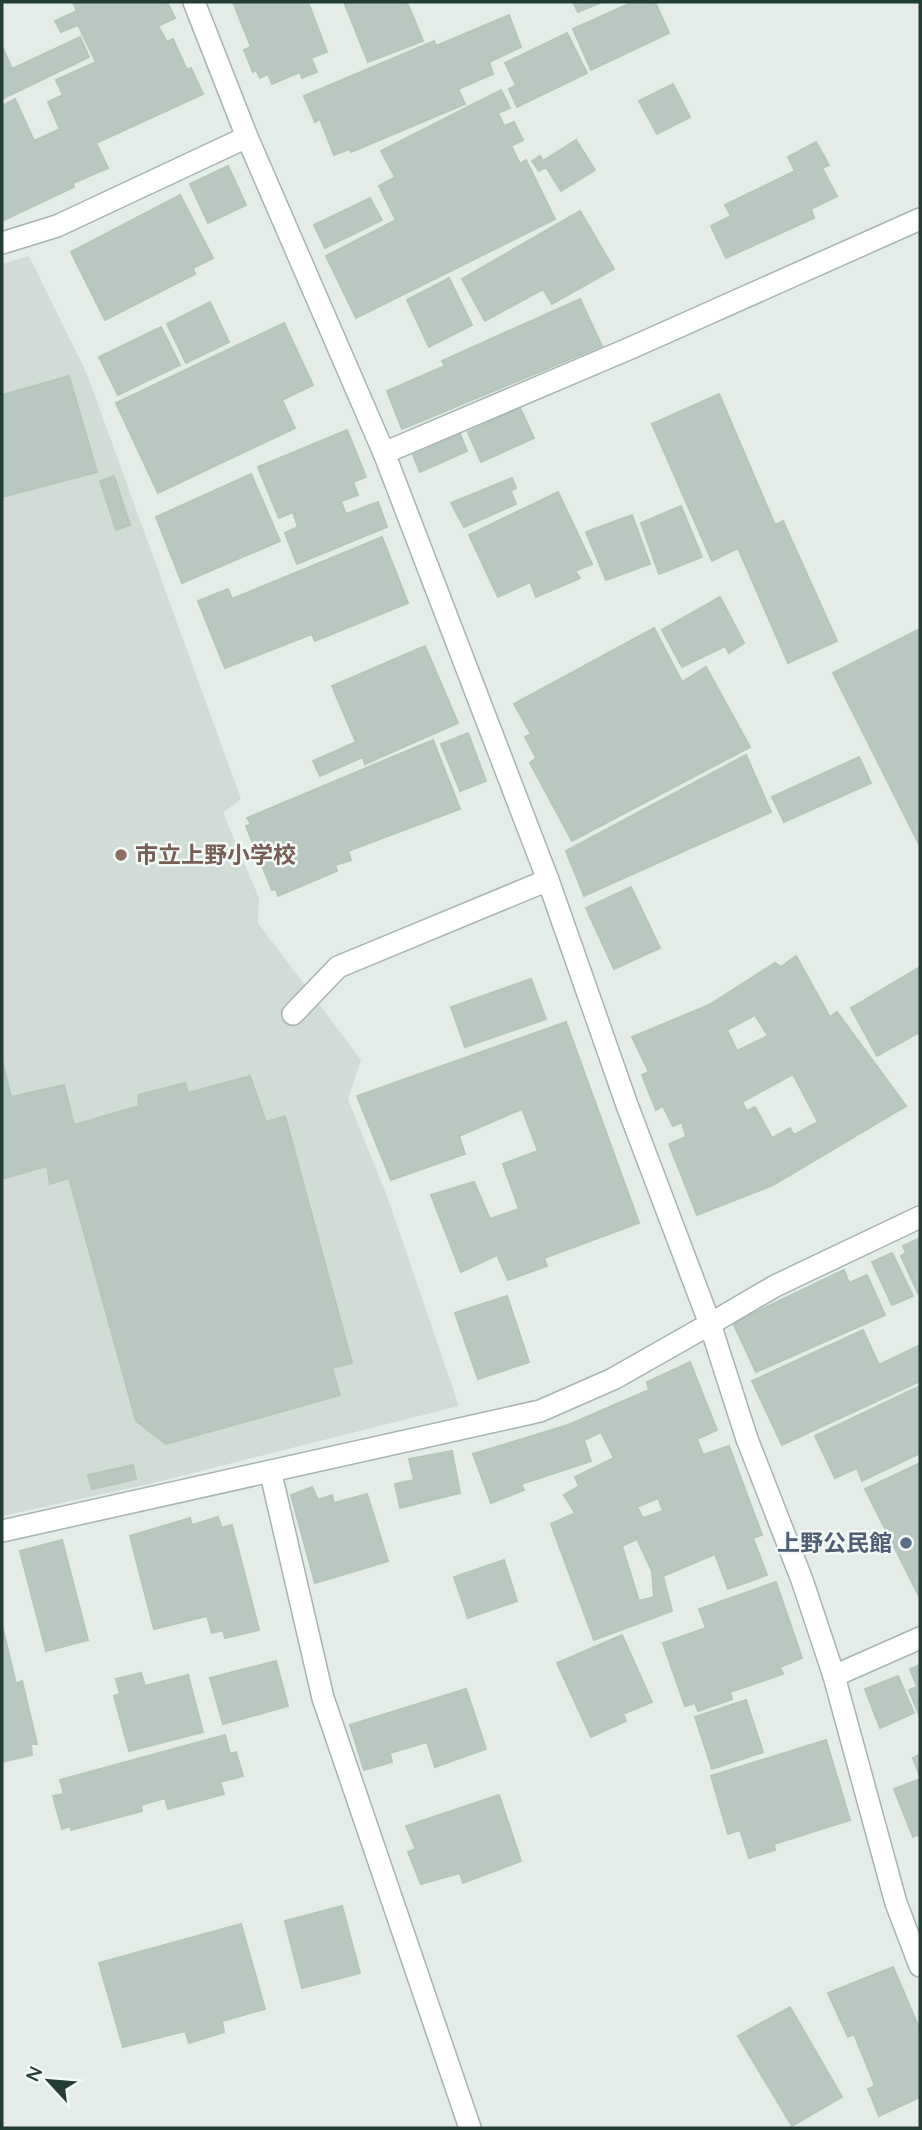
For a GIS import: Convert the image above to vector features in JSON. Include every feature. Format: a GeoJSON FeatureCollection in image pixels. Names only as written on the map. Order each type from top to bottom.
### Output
{"type":"FeatureCollection","features":[{"type":"Feature","properties":{"kind":"street"},"geometry":{"type":"LineString","coordinates":[[194,2],[247,137],[384,453],[548,880],[627,1105],[710,1324],[747,1438],[802,1580],[834,1676],[896,1903],[920,1966]]}},
{"type":"Feature","properties":{"kind":"street"},"geometry":{"type":"LineString","coordinates":[[2,243],[57,226],[247,137]]}},
{"type":"Feature","properties":{"kind":"street"},"geometry":{"type":"LineString","coordinates":[[384,453],[633,347],[920,219]]}},
{"type":"Feature","properties":{"kind":"street"},"geometry":{"type":"LineString","coordinates":[[293,1014],[338,967],[548,880]]}},
{"type":"Feature","properties":{"kind":"street"},"geometry":{"type":"LineString","coordinates":[[2,1531],[109,1505],[271,1474],[540,1411],[613,1379],[775,1286],[920,1217]]}},
{"type":"Feature","properties":{"kind":"street"},"geometry":{"type":"LineString","coordinates":[[271,1474],[323,1698],[470,2128]]}},
{"type":"Feature","properties":{"kind":"street"},"geometry":{"type":"LineString","coordinates":[[834,1676],[920,1638]]}},
{"type":"Feature","properties":{"kind":"shaded area","name":"市立上野小学校"},"geometry":{"type":"Polygon","coordinates":[[[29,256],[87,374],[241,799],[223,813],[259,898],[258,923],[361,1060],[348,1099],[387,1196],[459,1406],[149,1484],[2,1516],[2,264],[29,256]]]}},
{"type":"Feature","properties":{"kind":"building"},"geometry":{"type":"Polygon","coordinates":[[[73,2],[167,2],[175,18],[158,26],[167,42],[173,39],[187,70],[191,68],[203,94],[96,143],[108,168],[73,183],[74,187],[2,221],[2,106],[15,99],[34,141],[60,129],[48,102],[63,95],[56,80],[96,62],[78,25],[61,32],[55,21],[77,11],[73,2]]]}},
{"type":"Feature","properties":{"kind":"building"},"geometry":{"type":"Polygon","coordinates":[[[233,2],[308,2],[327,52],[311,58],[317,72],[302,78],[300,72],[272,84],[268,74],[260,78],[256,70],[253,72],[244,50],[251,47],[233,2]]]}},
{"type":"Feature","properties":{"kind":"building"},"geometry":{"type":"Polygon","coordinates":[[[344,2],[407,2],[423,41],[368,62],[344,2]]]}},
{"type":"Feature","properties":{"kind":"building"},"geometry":{"type":"Polygon","coordinates":[[[573,2],[602,2],[578,12],[573,2]]]}},
{"type":"Feature","properties":{"kind":"building"},"geometry":{"type":"Polygon","coordinates":[[[633,2],[655,2],[669,33],[591,70],[573,29],[633,2]]]}},
{"type":"Feature","properties":{"kind":"building"},"geometry":{"type":"Polygon","coordinates":[[[509,15],[521,47],[489,62],[493,74],[458,89],[465,104],[351,152],[349,149],[334,155],[320,119],[315,122],[304,96],[434,41],[436,46],[509,15]]]}},
{"type":"Feature","properties":{"kind":"building"},"geometry":{"type":"Polygon","coordinates":[[[567,33],[587,73],[517,107],[509,89],[516,85],[505,63],[567,33]]]}},
{"type":"Feature","properties":{"kind":"building"},"geometry":{"type":"Polygon","coordinates":[[[80,37],[89,57],[2,99],[2,46],[12,69],[80,37]]]}},
{"type":"Feature","properties":{"kind":"building"},"geometry":{"type":"Polygon","coordinates":[[[673,84],[690,117],[657,134],[639,101],[673,84]]]}},
{"type":"Feature","properties":{"kind":"building"},"geometry":{"type":"Polygon","coordinates":[[[501,90],[510,108],[498,113],[504,126],[514,122],[523,140],[511,146],[520,164],[526,160],[555,219],[356,318],[326,256],[396,220],[379,186],[395,177],[381,151],[501,90]]]}},
{"type":"Feature","properties":{"kind":"building"},"geometry":{"type":"Polygon","coordinates":[[[576,140],[595,170],[561,191],[546,167],[539,171],[532,161],[540,156],[543,161],[576,140]]]}},
{"type":"Feature","properties":{"kind":"building"},"geometry":{"type":"Polygon","coordinates":[[[816,142],[829,165],[822,168],[837,196],[811,209],[814,218],[726,258],[711,226],[731,216],[725,205],[795,171],[788,157],[816,142]]]}},
{"type":"Feature","properties":{"kind":"building"},"geometry":{"type":"Polygon","coordinates":[[[228,166],[246,205],[208,223],[190,184],[228,166]]]}},
{"type":"Feature","properties":{"kind":"building"},"geometry":{"type":"Polygon","coordinates":[[[180,195],[213,258],[193,268],[195,274],[105,320],[71,252],[180,195]]]}},
{"type":"Feature","properties":{"kind":"building"},"geometry":{"type":"Polygon","coordinates":[[[370,198],[382,220],[325,248],[314,225],[370,198]]]}},
{"type":"Feature","properties":{"kind":"building"},"geometry":{"type":"Polygon","coordinates":[[[580,211],[614,269],[552,304],[543,289],[485,321],[462,279],[580,211]]]}},
{"type":"Feature","properties":{"kind":"building"},"geometry":{"type":"Polygon","coordinates":[[[449,278],[472,325],[429,347],[407,300],[449,278]]]}},
{"type":"Feature","properties":{"kind":"building"},"geometry":{"type":"Polygon","coordinates":[[[580,299],[602,346],[402,429],[387,391],[445,366],[442,361],[580,299]]]}},
{"type":"Feature","properties":{"kind":"building"},"geometry":{"type":"Polygon","coordinates":[[[210,302],[229,342],[186,363],[167,324],[210,302]]]}},
{"type":"Feature","properties":{"kind":"building"},"geometry":{"type":"Polygon","coordinates":[[[284,323],[313,385],[282,400],[295,428],[158,493],[116,403],[284,323]]]}},
{"type":"Feature","properties":{"kind":"building"},"geometry":{"type":"Polygon","coordinates":[[[161,327],[180,365],[118,395],[99,357],[161,327]]]}},
{"type":"Feature","properties":{"kind":"building"},"geometry":{"type":"Polygon","coordinates":[[[69,376],[97,472],[2,497],[2,395],[69,376]]]}},
{"type":"Feature","properties":{"kind":"building"},"geometry":{"type":"Polygon","coordinates":[[[719,394],[775,525],[783,521],[837,641],[788,663],[738,548],[712,561],[652,424],[719,394]]]}},
{"type":"Feature","properties":{"kind":"building"},"geometry":{"type":"Polygon","coordinates":[[[520,408],[534,438],[481,462],[468,432],[520,408]]]}},
{"type":"Feature","properties":{"kind":"building"},"geometry":{"type":"Polygon","coordinates":[[[347,430],[366,477],[353,482],[358,495],[341,501],[346,514],[378,502],[387,527],[297,564],[285,533],[298,527],[293,512],[279,518],[258,467],[347,430]]]}},
{"type":"Feature","properties":{"kind":"building"},"geometry":{"type":"Polygon","coordinates":[[[460,434],[467,451],[420,472],[413,455],[460,434]]]}},
{"type":"Feature","properties":{"kind":"building"},"geometry":{"type":"Polygon","coordinates":[[[251,474],[280,541],[182,583],[156,517],[251,474]]]}},
{"type":"Feature","properties":{"kind":"building"},"geometry":{"type":"Polygon","coordinates":[[[114,476],[130,525],[116,530],[100,481],[114,476]]]}},
{"type":"Feature","properties":{"kind":"building"},"geometry":{"type":"Polygon","coordinates":[[[512,478],[516,488],[511,491],[516,504],[464,527],[451,503],[512,478]]]}},
{"type":"Feature","properties":{"kind":"building"},"geometry":{"type":"Polygon","coordinates":[[[558,492],[592,564],[575,571],[580,578],[536,597],[530,582],[498,597],[469,535],[558,492]]]}},
{"type":"Feature","properties":{"kind":"building"},"geometry":{"type":"Polygon","coordinates":[[[681,506],[702,557],[659,574],[641,523],[681,506]]]}},
{"type":"Feature","properties":{"kind":"building"},"geometry":{"type":"Polygon","coordinates":[[[632,515],[650,564],[606,580],[586,532],[632,515]]]}},
{"type":"Feature","properties":{"kind":"building"},"geometry":{"type":"Polygon","coordinates":[[[382,537],[408,603],[315,641],[312,634],[225,668],[198,601],[228,589],[232,599],[382,537]]]}},
{"type":"Feature","properties":{"kind":"building"},"geometry":{"type":"Polygon","coordinates":[[[720,597],[744,643],[729,653],[725,646],[682,667],[662,630],[720,597]]]}},
{"type":"Feature","properties":{"kind":"building"},"geometry":{"type":"Polygon","coordinates":[[[654,628],[682,682],[706,667],[750,747],[572,841],[530,763],[536,758],[525,737],[531,734],[514,704],[654,628]]]}},
{"type":"Feature","properties":{"kind":"building"},"geometry":{"type":"Polygon","coordinates":[[[920,629],[920,846],[833,673],[920,629]]]}},
{"type":"Feature","properties":{"kind":"building"},"geometry":{"type":"Polygon","coordinates":[[[425,646],[458,723],[365,764],[363,757],[320,776],[313,761],[356,742],[332,686],[425,646]]]}},
{"type":"Feature","properties":{"kind":"building"},"geometry":{"type":"Polygon","coordinates":[[[468,733],[486,781],[460,791],[441,744],[468,733]]]}},
{"type":"Feature","properties":{"kind":"building"},"geometry":{"type":"Polygon","coordinates":[[[433,740],[460,809],[348,851],[351,860],[335,865],[337,871],[278,896],[276,889],[272,890],[246,826],[251,824],[247,818],[433,740]]]}},
{"type":"Feature","properties":{"kind":"building"},"geometry":{"type":"Polygon","coordinates":[[[746,755],[771,812],[584,896],[566,851],[746,755]]]}},
{"type":"Feature","properties":{"kind":"building"},"geometry":{"type":"Polygon","coordinates":[[[859,757],[871,783],[784,822],[772,797],[859,757]]]}},
{"type":"Feature","properties":{"kind":"building"},"geometry":{"type":"Polygon","coordinates":[[[631,887],[660,948],[614,969],[586,908],[631,887]]]}},
{"type":"Feature","properties":{"kind":"building"},"geometry":{"type":"Polygon","coordinates":[[[796,956],[830,1017],[837,1012],[906,1106],[773,1185],[697,1215],[669,1144],[686,1137],[682,1122],[673,1126],[663,1106],[656,1110],[642,1075],[649,1072],[632,1037],[709,1005],[775,963],[781,967],[796,956]],[[755,1015],[727,1030],[737,1051],[768,1036],[755,1015]],[[793,1074],[742,1102],[747,1111],[755,1107],[772,1138],[790,1128],[794,1135],[818,1122],[793,1074]]]}},
{"type":"Feature","properties":{"kind":"building"},"geometry":{"type":"Polygon","coordinates":[[[920,967],[920,1032],[877,1056],[851,1008],[920,967]]]}},
{"type":"Feature","properties":{"kind":"building"},"geometry":{"type":"Polygon","coordinates":[[[531,979],[546,1019],[465,1047],[451,1007],[531,979]]]}},
{"type":"Feature","properties":{"kind":"building"},"geometry":{"type":"Polygon","coordinates":[[[566,1022],[639,1223],[544,1258],[547,1266],[508,1280],[497,1255],[461,1272],[431,1195],[474,1182],[490,1219],[519,1209],[503,1164],[538,1151],[522,1109],[459,1136],[465,1154],[391,1180],[357,1096],[566,1022]]]}},
{"type":"Feature","properties":{"kind":"building"},"geometry":{"type":"Polygon","coordinates":[[[2,1060],[11,1097],[64,1085],[74,1125],[139,1106],[138,1095],[185,1083],[188,1093],[250,1076],[266,1122],[285,1116],[352,1363],[332,1368],[340,1395],[166,1444],[136,1421],[69,1178],[50,1184],[47,1166],[2,1179],[2,1060]]]}},
{"type":"Feature","properties":{"kind":"building"},"geometry":{"type":"Polygon","coordinates":[[[920,1238],[918,1293],[901,1256],[906,1253],[903,1246],[920,1238]]]}},
{"type":"Feature","properties":{"kind":"building"},"geometry":{"type":"Polygon","coordinates":[[[892,1253],[913,1296],[892,1305],[872,1262],[892,1253]]]}},
{"type":"Feature","properties":{"kind":"building"},"geometry":{"type":"Polygon","coordinates":[[[844,1270],[849,1283],[867,1275],[885,1315],[756,1372],[733,1323],[844,1270]]]}},
{"type":"Feature","properties":{"kind":"building"},"geometry":{"type":"Polygon","coordinates":[[[507,1296],[529,1362],[478,1379],[455,1313],[507,1296]]]}},
{"type":"Feature","properties":{"kind":"building"},"geometry":{"type":"Polygon","coordinates":[[[863,1330],[879,1365],[920,1345],[920,1381],[782,1445],[752,1381],[863,1330]]]}},
{"type":"Feature","properties":{"kind":"building"},"geometry":{"type":"Polygon","coordinates":[[[690,1362],[717,1430],[697,1439],[703,1455],[729,1446],[762,1535],[753,1538],[767,1575],[728,1589],[715,1554],[663,1576],[672,1611],[594,1640],[551,1524],[575,1513],[564,1495],[579,1486],[575,1477],[614,1458],[601,1432],[584,1440],[591,1461],[521,1484],[524,1490],[491,1503],[473,1454],[568,1425],[649,1390],[647,1382],[690,1362]],[[658,1498],[637,1507],[643,1518],[663,1511],[658,1498]],[[637,1539],[622,1546],[639,1601],[654,1597],[652,1571],[637,1539]]]}},
{"type":"Feature","properties":{"kind":"building"},"geometry":{"type":"Polygon","coordinates":[[[920,1386],[920,1453],[862,1481],[857,1468],[835,1478],[815,1436],[920,1386]]]}},
{"type":"Feature","properties":{"kind":"building"},"geometry":{"type":"Polygon","coordinates":[[[452,1451],[460,1493],[400,1508],[395,1484],[414,1480],[409,1459],[452,1451]]]}},
{"type":"Feature","properties":{"kind":"building","name":"上野公民館"},"geometry":{"type":"Polygon","coordinates":[[[920,1463],[920,1598],[865,1489],[920,1463]]]}},
{"type":"Feature","properties":{"kind":"building"},"geometry":{"type":"Polygon","coordinates":[[[133,1465],[136,1479],[92,1489],[88,1475],[133,1465]]]}},
{"type":"Feature","properties":{"kind":"building"},"geometry":{"type":"Polygon","coordinates":[[[312,1487],[318,1500],[332,1495],[334,1503],[367,1494],[388,1561],[315,1583],[291,1495],[312,1487]]]}},
{"type":"Feature","properties":{"kind":"building"},"geometry":{"type":"Polygon","coordinates":[[[218,1517],[222,1528],[232,1525],[259,1630],[225,1638],[223,1630],[212,1633],[207,1616],[154,1629],[130,1536],[190,1518],[192,1525],[218,1517]]]}},
{"type":"Feature","properties":{"kind":"building"},"geometry":{"type":"Polygon","coordinates":[[[62,1540],[88,1640],[46,1651],[20,1551],[62,1540]]]}},
{"type":"Feature","properties":{"kind":"building"},"geometry":{"type":"Polygon","coordinates":[[[504,1560],[517,1601],[468,1618],[454,1577],[504,1560]]]}},
{"type":"Feature","properties":{"kind":"building"},"geometry":{"type":"Polygon","coordinates":[[[776,1582],[802,1658],[780,1667],[783,1674],[730,1692],[732,1699],[698,1711],[695,1703],[685,1706],[663,1643],[706,1628],[699,1609],[776,1582]]]}},
{"type":"Feature","properties":{"kind":"building"},"geometry":{"type":"Polygon","coordinates":[[[2,1625],[16,1684],[22,1681],[37,1744],[31,1744],[32,1755],[2,1762],[2,1625]]]}},
{"type":"Feature","properties":{"kind":"building"},"geometry":{"type":"Polygon","coordinates":[[[622,1635],[652,1702],[623,1714],[626,1721],[591,1737],[557,1663],[622,1635]]]}},
{"type":"Feature","properties":{"kind":"building"},"geometry":{"type":"Polygon","coordinates":[[[276,1661],[288,1706],[223,1724],[210,1678],[276,1661]]]}},
{"type":"Feature","properties":{"kind":"building"},"geometry":{"type":"Polygon","coordinates":[[[920,1665],[920,1717],[909,1690],[917,1687],[910,1669],[920,1665]]]}},
{"type":"Feature","properties":{"kind":"building"},"geometry":{"type":"Polygon","coordinates":[[[141,1673],[145,1686],[188,1675],[203,1732],[129,1751],[114,1696],[120,1694],[116,1679],[141,1673]]]}},
{"type":"Feature","properties":{"kind":"building"},"geometry":{"type":"Polygon","coordinates":[[[898,1676],[914,1713],[880,1728],[865,1689],[898,1676]]]}},
{"type":"Feature","properties":{"kind":"building"},"geometry":{"type":"Polygon","coordinates":[[[466,1689],[486,1749],[435,1767],[427,1742],[390,1753],[392,1762],[364,1770],[350,1725],[466,1689]]]}},
{"type":"Feature","properties":{"kind":"building"},"geometry":{"type":"Polygon","coordinates":[[[746,1700],[763,1752],[712,1769],[695,1717],[746,1700]]]}},
{"type":"Feature","properties":{"kind":"building"},"geometry":{"type":"Polygon","coordinates":[[[225,1735],[230,1754],[236,1752],[243,1776],[220,1782],[224,1794],[168,1809],[165,1798],[141,1805],[142,1811],[71,1830],[70,1826],[62,1829],[53,1796],[64,1794],[60,1780],[225,1735]]]}},
{"type":"Feature","properties":{"kind":"building"},"geometry":{"type":"Polygon","coordinates":[[[826,1740],[850,1820],[774,1844],[775,1850],[749,1858],[740,1830],[728,1834],[711,1776],[826,1740]]]}},
{"type":"Feature","properties":{"kind":"building"},"geometry":{"type":"Polygon","coordinates":[[[920,1754],[920,1777],[913,1758],[920,1754]]]}},
{"type":"Feature","properties":{"kind":"building"},"geometry":{"type":"Polygon","coordinates":[[[920,1779],[920,1834],[913,1837],[894,1789],[920,1779]]]}},
{"type":"Feature","properties":{"kind":"building"},"geometry":{"type":"Polygon","coordinates":[[[499,1795],[521,1861],[463,1883],[460,1873],[421,1884],[408,1852],[416,1849],[406,1826],[499,1795]]]}},
{"type":"Feature","properties":{"kind":"building"},"geometry":{"type":"Polygon","coordinates":[[[342,1906],[360,1973],[302,1988],[285,1921],[342,1906]]]}},
{"type":"Feature","properties":{"kind":"building"},"geometry":{"type":"Polygon","coordinates":[[[241,1924],[265,2009],[222,2021],[224,2032],[189,2043],[185,2031],[123,2047],[99,1963],[241,1924]]]}},
{"type":"Feature","properties":{"kind":"building"},"geometry":{"type":"Polygon","coordinates":[[[893,1967],[920,2030],[920,2097],[879,2116],[868,2089],[875,2086],[854,2034],[848,2037],[828,1993],[893,1967]]]}},
{"type":"Feature","properties":{"kind":"building"},"geometry":{"type":"Polygon","coordinates":[[[790,2007],[842,2097],[792,2126],[738,2036],[790,2007]]]}},
{"type":"Feature","properties":{"kind":"place","name":"市立上野小学校"},"geometry":{"type":"Point","coordinates":[121,855]}},
{"type":"Feature","properties":{"kind":"place","name":"上野公民館"},"geometry":{"type":"Point","coordinates":[906,1543]}}]}
